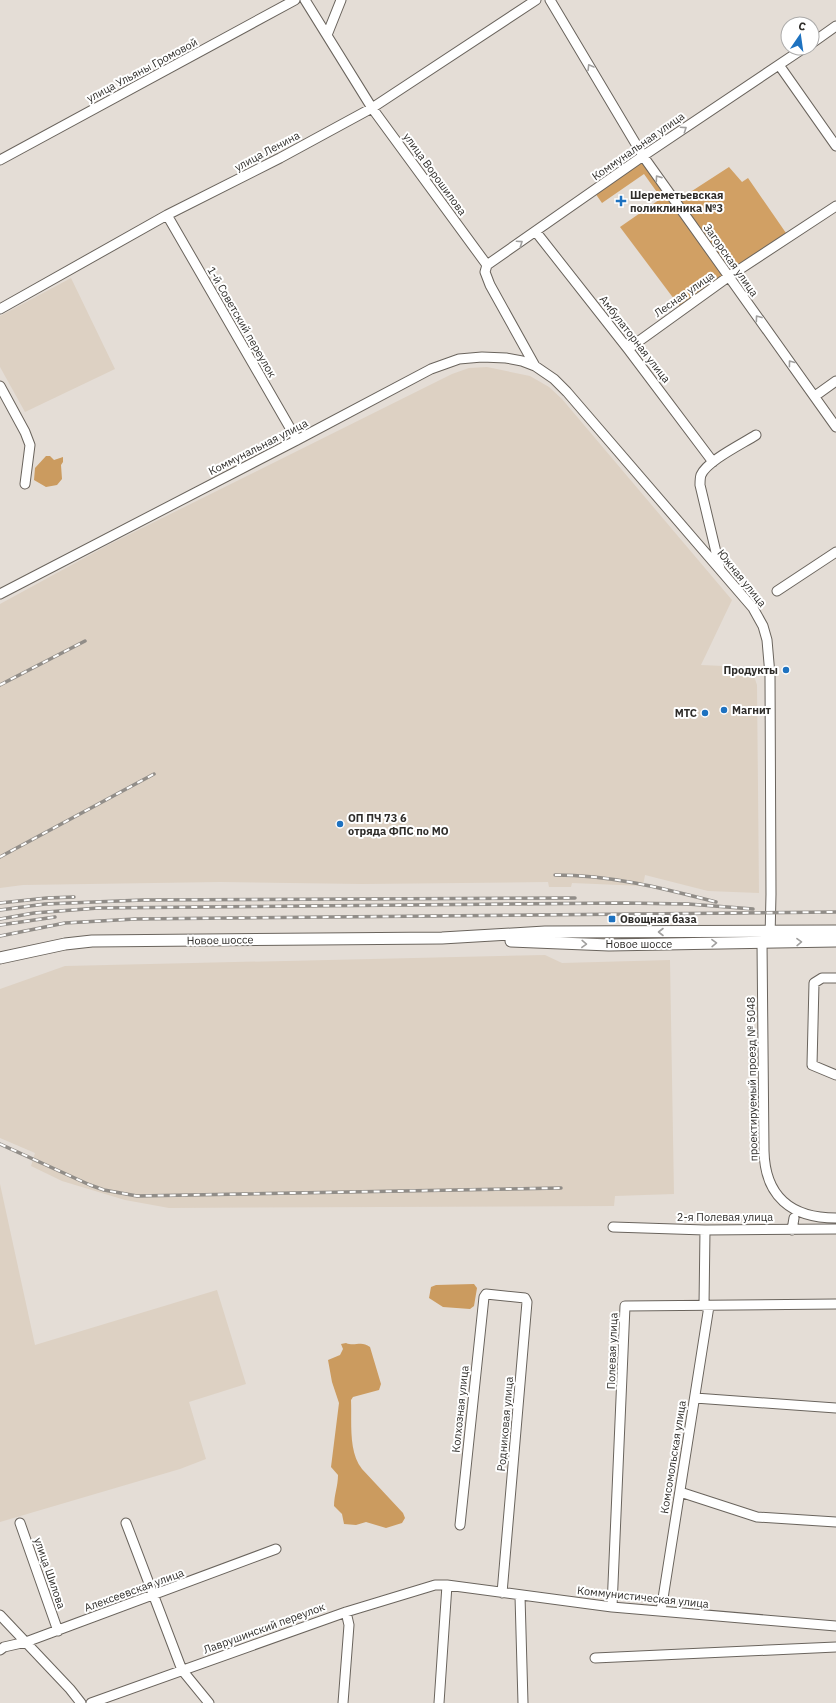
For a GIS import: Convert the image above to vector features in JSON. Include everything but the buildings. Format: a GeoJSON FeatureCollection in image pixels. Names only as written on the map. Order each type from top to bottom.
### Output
{"type":"FeatureCollection","features":[{"type":"Feature","properties":{"kind":"main road","name":"Новое шоссе"},"geometry":{"type":"LineString","coordinates":[[0,958],[65,944],[92,941],[442,938],[545,932],[767,939],[836,933]]}},
{"type":"Feature","properties":{"kind":"street","name":"улица Ульяны Громовой"},"geometry":{"type":"LineString","coordinates":[[0,160],[295,0]]}},
{"type":"Feature","properties":{"kind":"street","name":"улица Ворошилова"},"geometry":{"type":"LineString","coordinates":[[305,0],[372,108],[487,264],[485,272],[490,285],[535,366]]}},
{"type":"Feature","properties":{"kind":"street"},"geometry":{"type":"LineString","coordinates":[[328,35],[342,0]]}},
{"type":"Feature","properties":{"kind":"street","name":"улица Ленина"},"geometry":{"type":"LineString","coordinates":[[0,308],[167,215],[280,158],[372,108],[536,0]]}},
{"type":"Feature","properties":{"kind":"street","name":"Загорская улица"},"geometry":{"type":"LineString","coordinates":[[550,0],[643,156],[836,427]]}},
{"type":"Feature","properties":{"kind":"street"},"geometry":{"type":"LineString","coordinates":[[820,37],[836,26]]}},
{"type":"Feature","properties":{"kind":"street","name":"Коммунальная улица"},"geometry":{"type":"LineString","coordinates":[[487,264],[536,232],[643,156],[792,56]]}},
{"type":"Feature","properties":{"kind":"street"},"geometry":{"type":"LineString","coordinates":[[779,65],[836,146]]}},
{"type":"Feature","properties":{"kind":"street","name":"Лесная улица"},"geometry":{"type":"LineString","coordinates":[[628,349],[728,277],[836,206]]}},
{"type":"Feature","properties":{"kind":"street","name":"1-й Советский переулок"},"geometry":{"type":"LineString","coordinates":[[167,215],[297,440]]}},
{"type":"Feature","properties":{"kind":"street","name":"Амбулаторная улица"},"geometry":{"type":"LineString","coordinates":[[536,232],[628,349],[713,462]]}},
{"type":"Feature","properties":{"kind":"street","name":"Коммунальная улица"},"geometry":{"type":"LineString","coordinates":[[0,594],[431,369],[459,359],[482,357],[506,358],[522,361],[535,366]]}},
{"type":"Feature","properties":{"kind":"street","name":"Южная улица"},"geometry":{"type":"LineString","coordinates":[[535,366],[554,379],[567,392],[753,608],[763,626],[767,640],[770,675],[767,939]]}},
{"type":"Feature","properties":{"kind":"street"},"geometry":{"type":"LineString","coordinates":[[815,396],[836,381]]}},
{"type":"Feature","properties":{"kind":"street"},"geometry":{"type":"LineString","coordinates":[[0,386],[30,445],[25,484]]}},
{"type":"Feature","properties":{"kind":"street"},"geometry":{"type":"LineString","coordinates":[[720,569],[700,484],[700,476],[713,462],[756,434]]}},
{"type":"Feature","properties":{"kind":"street"},"geometry":{"type":"LineString","coordinates":[[777,591],[836,552]]}},
{"type":"Feature","properties":{"kind":"street","name":"проектируемый проезд № 5048"},"geometry":{"type":"LineString","coordinates":[[767,939],[764,1151],[766,1172],[774,1191],[788,1205],[806,1214],[836,1218]]}},
{"type":"Feature","properties":{"kind":"street"},"geometry":{"type":"LineString","coordinates":[[836,978],[822,978],[814,983],[812,1065],[836,1075]]}},
{"type":"Feature","properties":{"kind":"street"},"geometry":{"type":"LineString","coordinates":[[792,1230],[794,1218]]}},
{"type":"Feature","properties":{"kind":"street","name":"2-я Полевая улица"},"geometry":{"type":"LineString","coordinates":[[614,1227],[705,1230],[836,1229]]}},
{"type":"Feature","properties":{"kind":"street","name":"Комсомольская улица"},"geometry":{"type":"LineString","coordinates":[[661,1612],[695,1398],[707,1306],[705,1230]]}},
{"type":"Feature","properties":{"kind":"street","name":"Колхозная улица"},"geometry":{"type":"LineString","coordinates":[[460,1525],[485,1295]]}},
{"type":"Feature","properties":{"kind":"street","name":"Родниковая улица"},"geometry":{"type":"LineString","coordinates":[[485,1295],[525,1298],[527,1302],[502,1593]]}},
{"type":"Feature","properties":{"kind":"street","name":"Полевая улица"},"geometry":{"type":"LineString","coordinates":[[612,1607],[625,1306],[836,1304]]}},
{"type":"Feature","properties":{"kind":"street"},"geometry":{"type":"LineString","coordinates":[[695,1398],[836,1408]]}},
{"type":"Feature","properties":{"kind":"street"},"geometry":{"type":"LineString","coordinates":[[680,1492],[757,1517],[836,1522]]}},
{"type":"Feature","properties":{"kind":"street","name":"улица Шилова"},"geometry":{"type":"LineString","coordinates":[[20,1523],[58,1630]]}},
{"type":"Feature","properties":{"kind":"street"},"geometry":{"type":"LineString","coordinates":[[126,1523],[182,1670],[209,1703]]}},
{"type":"Feature","properties":{"kind":"street","name":"Алексеевская улица"},"geometry":{"type":"LineString","coordinates":[[0,1650],[4,1647],[16,1643],[26,1642],[153,1596],[276,1549]]}},
{"type":"Feature","properties":{"kind":"street","name":"Лаврушинский переулок"},"geometry":{"type":"LineString","coordinates":[[91,1703],[346,1612],[419,1589],[435,1585],[448,1585]]}},
{"type":"Feature","properties":{"kind":"street"},"geometry":{"type":"LineString","coordinates":[[440,1703],[448,1585]]}},
{"type":"Feature","properties":{"kind":"street","name":"Коммунистическая улица"},"geometry":{"type":"LineString","coordinates":[[448,1585],[520,1596],[612,1607],[836,1626]]}},
{"type":"Feature","properties":{"kind":"street"},"geometry":{"type":"LineString","coordinates":[[520,1596],[523,1703]]}},
{"type":"Feature","properties":{"kind":"street"},"geometry":{"type":"LineString","coordinates":[[343,1703],[349,1625],[346,1612]]}},
{"type":"Feature","properties":{"kind":"street"},"geometry":{"type":"LineString","coordinates":[[0,1615],[81,1703]]}},
{"type":"Feature","properties":{"kind":"street"},"geometry":{"type":"LineString","coordinates":[[595,1658],[836,1647]]}},
{"type":"Feature","properties":{"kind":"shaded area"},"geometry":{"type":"Polygon","coordinates":[[[641,160],[664,192],[659,195],[644,174],[602,203],[595,193],[641,160]]]}},
{"type":"Feature","properties":{"kind":"shaded area"},"geometry":{"type":"Polygon","coordinates":[[[729,167],[742,182],[748,178],[786,233],[728,273],[678,200],[729,167]]]}},
{"type":"Feature","properties":{"kind":"shaded area"},"geometry":{"type":"Polygon","coordinates":[[[666,195],[725,277],[680,307],[620,227],[666,195]]]}},
{"type":"Feature","properties":{"kind":"shaded area"},"geometry":{"type":"Polygon","coordinates":[[[71,278],[115,369],[25,412],[0,367],[0,316],[71,278]]]}},
{"type":"Feature","properties":{"kind":"shaded area"},"geometry":{"type":"Polygon","coordinates":[[[487,367],[530,376],[549,387],[562,399],[732,600],[701,665],[746,667],[753,673],[757,685],[759,893],[708,891],[645,875],[643,886],[572,883],[571,887],[549,887],[548,882],[362,884],[220,882],[23,885],[0,888],[0,604],[108,545],[452,374],[469,368],[487,367]]]}},
{"type":"Feature","properties":{"kind":"shaded area"},"geometry":{"type":"Polygon","coordinates":[[[46,456],[50,456],[54,460],[63,457],[63,462],[61,465],[62,479],[57,485],[46,487],[34,480],[35,468],[46,456]]]}},
{"type":"Feature","properties":{"kind":"shaded area"},"geometry":{"type":"Polygon","coordinates":[[[545,955],[562,963],[670,960],[674,1194],[615,1196],[614,1206],[169,1208],[125,1200],[62,1181],[31,1166],[35,1153],[0,1138],[0,989],[65,966],[545,955]]]}},
{"type":"Feature","properties":{"kind":"shaded area"},"geometry":{"type":"Polygon","coordinates":[[[0,1184],[35,1345],[217,1290],[246,1384],[189,1402],[206,1459],[180,1469],[0,1522],[0,1184]]]}},
{"type":"Feature","properties":{"kind":"shaded area"},"geometry":{"type":"Polygon","coordinates":[[[474,1284],[477,1288],[474,1306],[470,1309],[443,1307],[429,1298],[431,1287],[436,1285],[474,1284]]]}},
{"type":"Feature","properties":{"kind":"shaded area"},"geometry":{"type":"Polygon","coordinates":[[[341,1344],[364,1344],[370,1347],[381,1384],[379,1390],[353,1397],[351,1400],[351,1427],[355,1454],[362,1469],[403,1513],[405,1518],[402,1523],[386,1528],[366,1522],[356,1525],[344,1524],[342,1514],[334,1506],[338,1475],[331,1467],[339,1403],[332,1382],[328,1360],[340,1355],[343,1349],[341,1344]]]}},
{"type":"Feature","properties":{"kind":"railway"},"geometry":{"type":"LineString","coordinates":[[0,685],[85,641]]}},
{"type":"Feature","properties":{"kind":"railway"},"geometry":{"type":"LineString","coordinates":[[0,857],[154,774]]}},
{"type":"Feature","properties":{"kind":"railway"},"geometry":{"type":"LineString","coordinates":[[555,875],[596,877],[636,883],[716,902]]}},
{"type":"Feature","properties":{"kind":"railway"},"geometry":{"type":"LineString","coordinates":[[0,903],[74,897]]}},
{"type":"Feature","properties":{"kind":"railway"},"geometry":{"type":"LineString","coordinates":[[0,910],[45,904],[143,900],[575,898]]}},
{"type":"Feature","properties":{"kind":"railway"},"geometry":{"type":"LineString","coordinates":[[0,919],[34,913],[98,908],[623,903],[688,904],[753,909]]}},
{"type":"Feature","properties":{"kind":"railway"},"geometry":{"type":"LineString","coordinates":[[0,936],[65,923],[135,919],[836,912]]}},
{"type":"Feature","properties":{"kind":"railway"},"geometry":{"type":"LineString","coordinates":[[0,925],[55,917]]}},
{"type":"Feature","properties":{"kind":"railway"},"geometry":{"type":"LineString","coordinates":[[0,1144],[90,1185],[104,1190],[137,1196],[561,1188]]}},
{"type":"Feature","properties":{"kind":"place","name":"Шереметьевская поликлиника №3"},"geometry":{"type":"Point","coordinates":[621,201]}},
{"type":"Feature","properties":{"kind":"place","name":"Продукты"},"geometry":{"type":"Point","coordinates":[786,670]}},
{"type":"Feature","properties":{"kind":"place","name":"Магнит"},"geometry":{"type":"Point","coordinates":[724,710]}},
{"type":"Feature","properties":{"kind":"place","name":"МТС"},"geometry":{"type":"Point","coordinates":[705,713]}},
{"type":"Feature","properties":{"kind":"place","name":"ОП ПЧ 73 6 отряда ФПС по МО"},"geometry":{"type":"Point","coordinates":[340,824]}},
{"type":"Feature","properties":{"kind":"place","name":"Овощная база"},"geometry":{"type":"Point","coordinates":[612,919]}}]}
